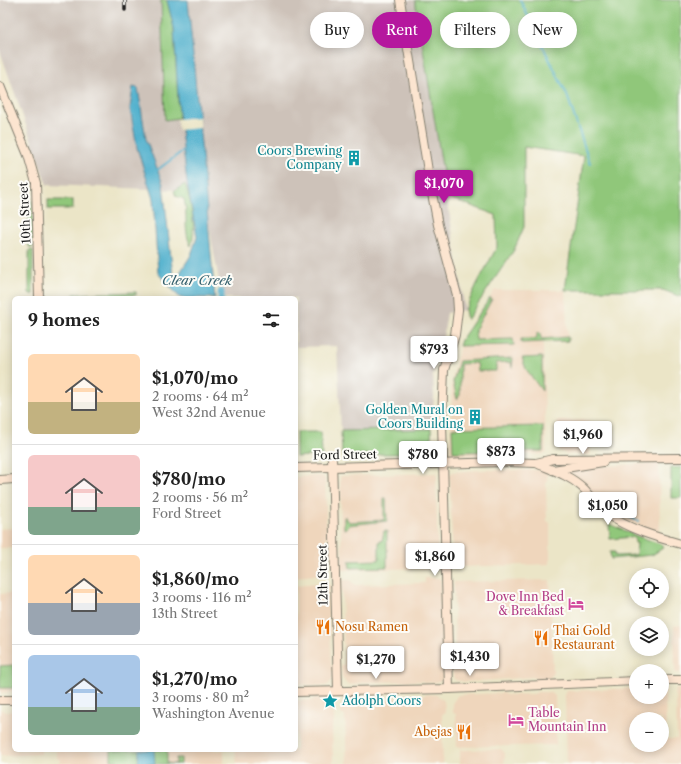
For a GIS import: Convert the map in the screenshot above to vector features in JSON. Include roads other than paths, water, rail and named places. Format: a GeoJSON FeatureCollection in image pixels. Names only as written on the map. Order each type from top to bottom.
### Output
{"type":"FeatureCollection","features":[{"type":"Feature","properties":{"kind":"street"},"geometry":{"type":"LineString","coordinates":[[400,0],[430,183],[438,224],[457,295],[458,317],[455,336],[444,370],[442,464],[449,689]]}},
{"type":"Feature","properties":{"kind":"street","name":"10th Street"},"geometry":{"type":"LineString","coordinates":[[0,86],[28,155],[36,183],[39,296]]}},
{"type":"Feature","properties":{"kind":"street","name":"12th Street"},"geometry":{"type":"LineString","coordinates":[[332,458],[338,690]]}},
{"type":"Feature","properties":{"kind":"street","name":"Ford Street"},"geometry":{"type":"LineString","coordinates":[[298,468],[505,462],[536,463],[553,459],[681,458]]}},
{"type":"Feature","properties":{"kind":"street"},"geometry":{"type":"LineString","coordinates":[[553,470],[618,459]]}},
{"type":"Feature","properties":{"kind":"street"},"geometry":{"type":"LineString","coordinates":[[536,463],[576,482],[616,520],[681,544]]}},
{"type":"Feature","properties":{"kind":"street"},"geometry":{"type":"LineString","coordinates":[[0,480],[12,479]]}},
{"type":"Feature","properties":{"kind":"street"},"geometry":{"type":"LineString","coordinates":[[669,680],[681,680]]}},
{"type":"Feature","properties":{"kind":"street"},"geometry":{"type":"LineString","coordinates":[[298,692],[449,689],[629,682]]}},
{"type":"Feature","properties":{"kind":"street"},"geometry":{"type":"LineString","coordinates":[[0,700],[12,700]]}},
{"type":"Feature","properties":{"kind":"water","name":"Clear Creek"},"geometry":{"type":"Polygon","coordinates":[[[167,0],[188,0],[215,296],[178,296],[158,273],[153,199],[137,148],[130,108],[133,87],[138,88],[146,139],[163,184],[173,276],[176,279],[191,255],[197,237],[187,183],[179,113],[174,28],[167,0]]]}},
{"type":"Feature","properties":{"kind":"water"},"geometry":{"type":"Polygon","coordinates":[[[139,752],[154,752],[155,764],[138,764],[139,752]]]}},
{"type":"Feature","properties":{"kind":"waterway"},"geometry":{"type":"LineString","coordinates":[[520,0],[567,95],[590,163]]}},
{"type":"Feature","properties":{"kind":"waterway"},"geometry":{"type":"LineString","coordinates":[[156,171],[184,150]]}},
{"type":"Feature","properties":{"kind":"waterway"},"geometry":{"type":"LineString","coordinates":[[611,505],[620,513],[638,521]]}},
{"type":"Feature","properties":{"kind":"railway"},"geometry":{"type":"LineString","coordinates":[[125,0],[125,10]]}},
{"type":"Feature","properties":{"kind":"place","name":"Coors Brewing Company"},"geometry":{"type":"Point","coordinates":[354,158]}},
{"type":"Feature","properties":{"kind":"place","name":"Golden Mural on Coors Building"},"geometry":{"type":"Point","coordinates":[475,417]}},
{"type":"Feature","properties":{"kind":"place","name":"Dove Inn Bed & Breakfast"},"geometry":{"type":"Point","coordinates":[576,604]}},
{"type":"Feature","properties":{"kind":"place","name":"Nosu Ramen"},"geometry":{"type":"Point","coordinates":[323,627]}},
{"type":"Feature","properties":{"kind":"place","name":"Thai Gold Restaurant"},"geometry":{"type":"Point","coordinates":[541,638]}},
{"type":"Feature","properties":{"kind":"place","name":"Adolph Coors"},"geometry":{"type":"Point","coordinates":[330,701]}},
{"type":"Feature","properties":{"kind":"place","name":"Table Mountain Inn"},"geometry":{"type":"Point","coordinates":[516,720]}},
{"type":"Feature","properties":{"kind":"place","name":"Abejas"},"geometry":{"type":"Point","coordinates":[464,732]}}]}
